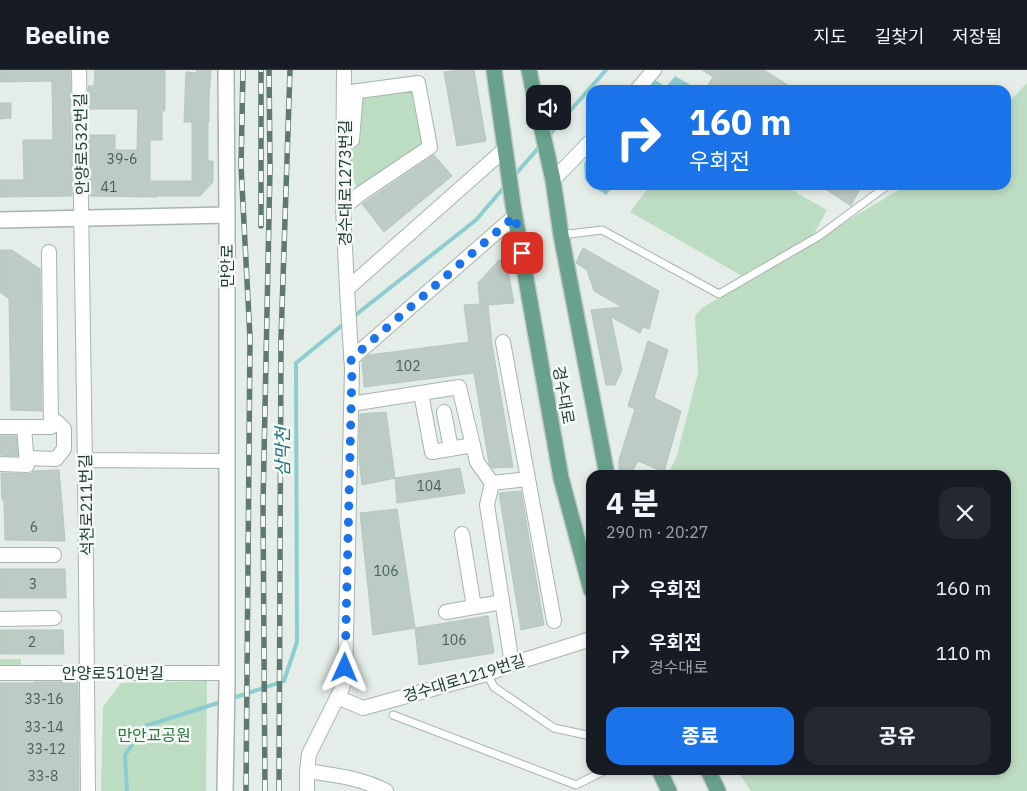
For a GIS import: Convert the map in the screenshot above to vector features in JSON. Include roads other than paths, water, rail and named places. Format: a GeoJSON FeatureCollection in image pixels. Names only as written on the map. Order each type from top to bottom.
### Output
{"type":"FeatureCollection","features":[{"type":"Feature","properties":{"kind":"main road"},"geometry":{"type":"LineString","coordinates":[[494,70],[506,152]]}},
{"type":"Feature","properties":{"kind":"main road"},"geometry":{"type":"LineString","coordinates":[[529,70],[532,85]]}},
{"type":"Feature","properties":{"kind":"main road","name":"경수대로"},"geometry":{"type":"LineString","coordinates":[[542,130],[553,180],[561,235],[606,470]]}},
{"type":"Feature","properties":{"kind":"main road","name":"경수대로"},"geometry":{"type":"LineString","coordinates":[[506,152],[514,210],[561,478],[586,571]]}},
{"type":"Feature","properties":{"kind":"main road"},"geometry":{"type":"LineString","coordinates":[[661,775],[669,791]]}},
{"type":"Feature","properties":{"kind":"main road"},"geometry":{"type":"LineString","coordinates":[[710,775],[718,791]]}},
{"type":"Feature","properties":{"kind":"street","name":"안양로532번길"},"geometry":{"type":"LineString","coordinates":[[79,70],[82,218]]}},
{"type":"Feature","properties":{"kind":"street","name":"만안로"},"geometry":{"type":"LineString","coordinates":[[225,791],[227,678],[226,70]]}},
{"type":"Feature","properties":{"kind":"street","name":"경수대로1273번길"},"geometry":{"type":"LineString","coordinates":[[344,70],[350,92],[343,208],[351,356]]}},
{"type":"Feature","properties":{"kind":"street"},"geometry":{"type":"LineString","coordinates":[[641,85],[654,70]]}},
{"type":"Feature","properties":{"kind":"street"},"geometry":{"type":"LineString","coordinates":[[343,208],[360,194],[430,147],[418,83],[350,92],[350,173]]}},
{"type":"Feature","properties":{"kind":"street"},"geometry":{"type":"LineString","coordinates":[[553,180],[586,146]]}},
{"type":"Feature","properties":{"kind":"street"},"geometry":{"type":"LineString","coordinates":[[347,293],[506,152]]}},
{"type":"Feature","properties":{"kind":"street"},"geometry":{"type":"LineString","coordinates":[[307,791],[309,754],[345,679],[351,356],[514,210]]}},
{"type":"Feature","properties":{"kind":"street","name":"안양로532번길"},"geometry":{"type":"LineString","coordinates":[[0,220],[227,215]]}},
{"type":"Feature","properties":{"kind":"street","name":"석천로211번길"},"geometry":{"type":"LineString","coordinates":[[82,218],[88,791]]}},
{"type":"Feature","properties":{"kind":"street"},"geometry":{"type":"LineString","coordinates":[[0,427],[51,427],[49,252]]}},
{"type":"Feature","properties":{"kind":"street"},"geometry":{"type":"LineString","coordinates":[[503,342],[554,621]]}},
{"type":"Feature","properties":{"kind":"street"},"geometry":{"type":"LineString","coordinates":[[351,404],[459,387],[476,462],[492,483]]}},
{"type":"Feature","properties":{"kind":"street"},"geometry":{"type":"LineString","coordinates":[[421,392],[432,452],[473,445]]}},
{"type":"Feature","properties":{"kind":"street"},"geometry":{"type":"LineString","coordinates":[[444,412],[451,449]]}},
{"type":"Feature","properties":{"kind":"street"},"geometry":{"type":"LineString","coordinates":[[27,458],[56,458],[64,449],[64,429],[57,422]]}},
{"type":"Feature","properties":{"kind":"street"},"geometry":{"type":"LineString","coordinates":[[0,464],[27,465],[24,427]]}},
{"type":"Feature","properties":{"kind":"street"},"geometry":{"type":"LineString","coordinates":[[85,460],[227,461]]}},
{"type":"Feature","properties":{"kind":"street"},"geometry":{"type":"LineString","coordinates":[[492,483],[528,479]]}},
{"type":"Feature","properties":{"kind":"street"},"geometry":{"type":"LineString","coordinates":[[492,483],[487,505],[512,664]]}},
{"type":"Feature","properties":{"kind":"street"},"geometry":{"type":"LineString","coordinates":[[462,534],[474,607]]}},
{"type":"Feature","properties":{"kind":"street"},"geometry":{"type":"LineString","coordinates":[[0,555],[54,555]]}},
{"type":"Feature","properties":{"kind":"street"},"geometry":{"type":"LineString","coordinates":[[446,612],[502,602]]}},
{"type":"Feature","properties":{"kind":"street"},"geometry":{"type":"LineString","coordinates":[[0,619],[54,618]]}},
{"type":"Feature","properties":{"kind":"street","name":"경수대로1219번길"},"geometry":{"type":"LineString","coordinates":[[337,698],[363,708],[487,674],[512,664],[586,642]]}},
{"type":"Feature","properties":{"kind":"street","name":"안양로510번길"},"geometry":{"type":"LineString","coordinates":[[0,673],[88,672],[227,678]]}},
{"type":"Feature","properties":{"kind":"street"},"geometry":{"type":"LineString","coordinates":[[307,771],[343,776],[386,791]]}},
{"type":"Feature","properties":{"kind":"lane"},"geometry":{"type":"LineString","coordinates":[[561,235],[602,230],[718,294],[819,236],[881,190]]}},
{"type":"Feature","properties":{"kind":"lane"},"geometry":{"type":"LineString","coordinates":[[487,674],[494,687],[554,728],[586,735]]}},
{"type":"Feature","properties":{"kind":"lane"},"geometry":{"type":"LineString","coordinates":[[393,715],[576,785],[596,775]]}},
{"type":"Feature","properties":{"kind":"water"},"geometry":{"type":"Polygon","coordinates":[[[675,76],[690,85],[668,85],[675,76]]]}},
{"type":"Feature","properties":{"kind":"water"},"geometry":{"type":"Polygon","coordinates":[[[655,80],[663,85],[650,85],[655,80]]]}},
{"type":"Feature","properties":{"kind":"water"},"geometry":{"type":"Polygon","coordinates":[[[586,160],[586,181],[585,180],[584,163],[586,160]]]}},
{"type":"Feature","properties":{"kind":"water"},"geometry":{"type":"Polygon","coordinates":[[[599,190],[610,190],[606,195],[599,190]]]}},
{"type":"Feature","properties":{"kind":"waterway","name":"삼막천"},"geometry":{"type":"LineString","coordinates":[[593,85],[606,70]]}},
{"type":"Feature","properties":{"kind":"waterway","name":"삼막천"},"geometry":{"type":"LineString","coordinates":[[571,110],[586,93]]}},
{"type":"Feature","properties":{"kind":"waterway","name":"삼막천"},"geometry":{"type":"LineString","coordinates":[[548,137],[554,130]]}},
{"type":"Feature","properties":{"kind":"waterway","name":"삼막천"},"geometry":{"type":"LineString","coordinates":[[514,176],[540,146]]}},
{"type":"Feature","properties":{"kind":"waterway","name":"삼막천"},"geometry":{"type":"LineString","coordinates":[[353,317],[476,220],[506,185]]}},
{"type":"Feature","properties":{"kind":"waterway","name":"삼막천"},"geometry":{"type":"LineString","coordinates":[[230,699],[284,681],[297,642],[296,363],[345,323]]}},
{"type":"Feature","properties":{"kind":"waterway","name":"삼막천"},"geometry":{"type":"LineString","coordinates":[[127,791],[125,755],[145,726],[224,701]]}},
{"type":"Feature","properties":{"kind":"railway"},"geometry":{"type":"LineString","coordinates":[[243,70],[241,166],[250,338],[246,791]]}},
{"type":"Feature","properties":{"kind":"railway"},"geometry":{"type":"LineString","coordinates":[[261,70],[261,226]]}},
{"type":"Feature","properties":{"kind":"railway"},"geometry":{"type":"LineString","coordinates":[[265,791],[263,505],[270,168],[269,70]]}},
{"type":"Feature","properties":{"kind":"railway"},"geometry":{"type":"LineString","coordinates":[[279,791],[281,339],[290,70]]}},
{"type":"Feature","properties":{"kind":"park label","name":"만안교공원"},"geometry":{"type":"Point","coordinates":[154,735]}}]}
